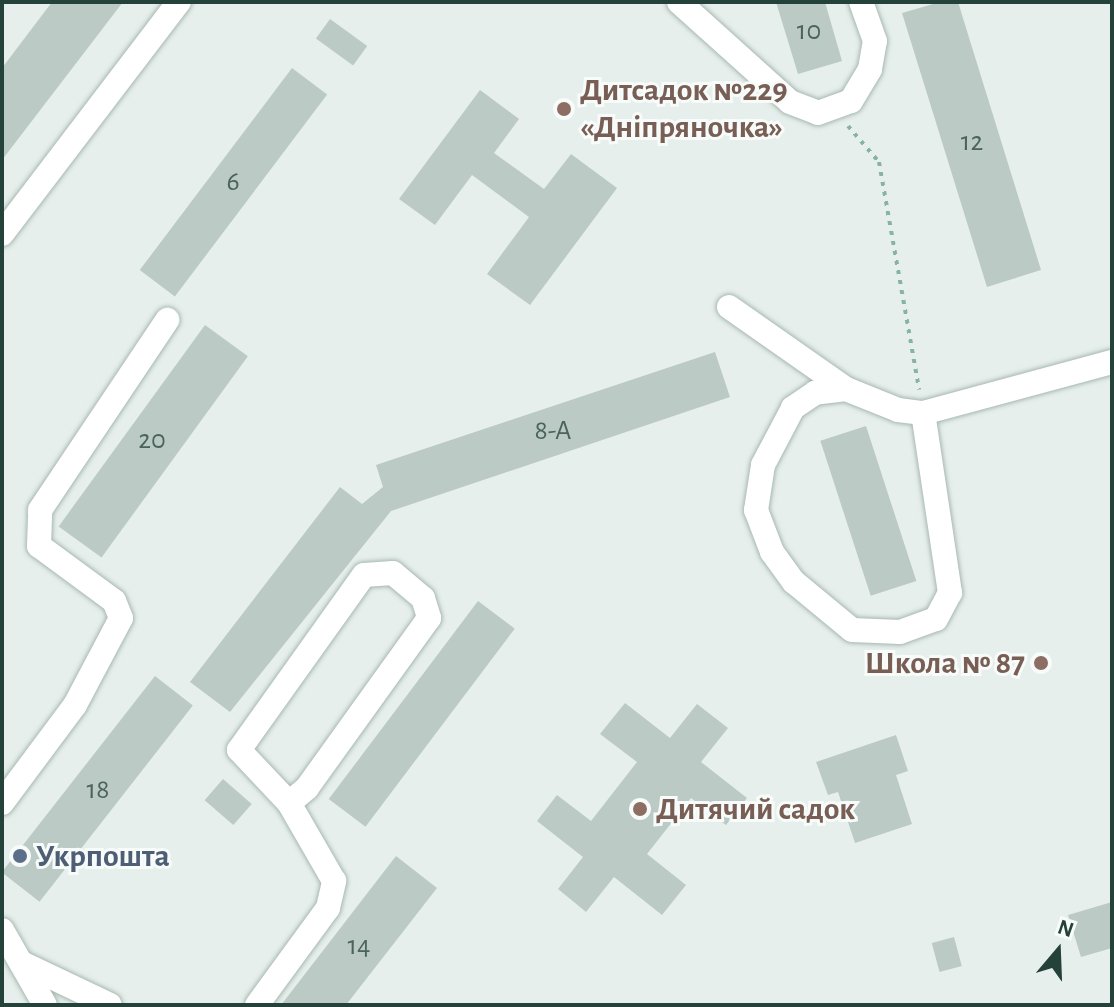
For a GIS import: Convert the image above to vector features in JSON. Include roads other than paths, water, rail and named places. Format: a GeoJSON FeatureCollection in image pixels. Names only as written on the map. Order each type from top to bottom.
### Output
{"type":"FeatureCollection","features":[{"type":"Feature","properties":{"kind":"lane"},"geometry":{"type":"LineString","coordinates":[[2,234],[179,2]]}},
{"type":"Feature","properties":{"kind":"lane"},"geometry":{"type":"LineString","coordinates":[[679,2],[790,102],[835,111],[851,101],[870,69],[875,41],[861,2]]}},
{"type":"Feature","properties":{"kind":"lane"},"geometry":{"type":"LineString","coordinates":[[729,307],[846,389],[923,413],[1112,362]]}},
{"type":"Feature","properties":{"kind":"lane"},"geometry":{"type":"LineString","coordinates":[[2,803],[75,705],[121,618],[114,601],[39,546],[40,510],[167,320]]}},
{"type":"Feature","properties":{"kind":"lane"},"geometry":{"type":"LineString","coordinates":[[846,389],[815,393],[793,408],[763,465],[756,510],[772,552],[794,582],[852,630],[900,632],[936,619],[950,593],[923,413]]}},
{"type":"Feature","properties":{"kind":"lane"},"geometry":{"type":"LineString","coordinates":[[257,1005],[335,894],[289,803],[241,759],[241,746],[364,575],[393,573],[423,598],[429,618],[289,803]]}},
{"type":"Feature","properties":{"kind":"lane"},"geometry":{"type":"LineString","coordinates":[[2,930],[45,1005]]}},
{"type":"Feature","properties":{"kind":"lane"},"geometry":{"type":"LineString","coordinates":[[24,964],[110,1005]]}},
{"type":"Feature","properties":{"kind":"place","name":"Дитсадок №229 «Дніпряночка»"},"geometry":{"type":"Point","coordinates":[564,109]}},
{"type":"Feature","properties":{"kind":"place","name":"Школа № 87"},"geometry":{"type":"Point","coordinates":[1041,663]}},
{"type":"Feature","properties":{"kind":"place","name":"Дитячий садок"},"geometry":{"type":"Point","coordinates":[640,809]}},
{"type":"Feature","properties":{"kind":"place","name":"Укрпошта"},"geometry":{"type":"Point","coordinates":[20,856]}}]}
